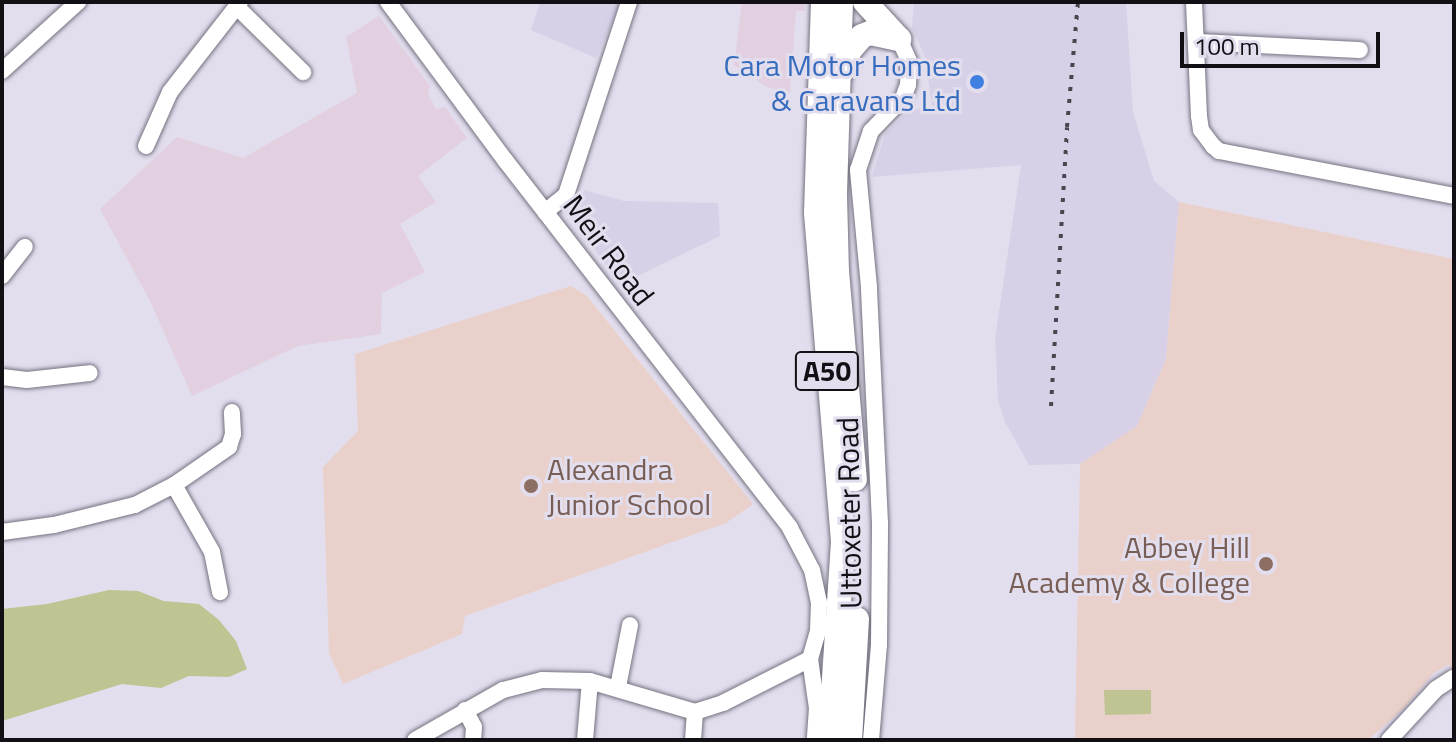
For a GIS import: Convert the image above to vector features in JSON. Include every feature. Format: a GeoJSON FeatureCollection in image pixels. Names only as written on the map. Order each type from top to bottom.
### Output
{"type":"FeatureCollection","features":[{"type":"Feature","properties":{"kind":"highway","name":"A50"},"geometry":{"type":"LineString","coordinates":[[823,2],[816,213],[843,542],[830,740]]}},
{"type":"Feature","properties":{"kind":"highway","name":"A50"},"geometry":{"type":"LineString","coordinates":[[841,2],[837,271],[857,512],[857,617],[850,740]]}},
{"type":"Feature","properties":{"kind":"highway"},"geometry":{"type":"LineString","coordinates":[[865,2],[899,39]]}},
{"type":"Feature","properties":{"kind":"highway"},"geometry":{"type":"LineString","coordinates":[[838,86],[850,50],[862,36],[870,33],[899,39]]}},
{"type":"Feature","properties":{"kind":"street"},"geometry":{"type":"LineString","coordinates":[[2,71],[78,2]]}},
{"type":"Feature","properties":{"kind":"street","name":"Meir Road"},"geometry":{"type":"LineString","coordinates":[[388,2],[545,212],[790,528],[812,570],[819,602],[818,631],[810,659]]}},
{"type":"Feature","properties":{"kind":"street"},"geometry":{"type":"LineString","coordinates":[[545,212],[566,195],[629,2]]}},
{"type":"Feature","properties":{"kind":"street"},"geometry":{"type":"LineString","coordinates":[[1194,2],[1201,130],[1219,151],[1454,196]]}},
{"type":"Feature","properties":{"kind":"street"},"geometry":{"type":"LineString","coordinates":[[144,134],[170,92],[238,4],[280,60],[303,72]]}},
{"type":"Feature","properties":{"kind":"street","name":"Uttoxeter Road"},"geometry":{"type":"LineString","coordinates":[[871,740],[879,645],[880,523],[869,287],[859,159],[871,131],[903,98],[908,85],[909,61],[899,39]]}},
{"type":"Feature","properties":{"kind":"street"},"geometry":{"type":"LineString","coordinates":[[1196,42],[1360,50]]}},
{"type":"Feature","properties":{"kind":"street"},"geometry":{"type":"LineString","coordinates":[[2,276],[25,247]]}},
{"type":"Feature","properties":{"kind":"street"},"geometry":{"type":"LineString","coordinates":[[2,377],[27,380],[90,373]]}},
{"type":"Feature","properties":{"kind":"street"},"geometry":{"type":"LineString","coordinates":[[2,532],[54,525],[135,505],[174,485],[229,447],[233,434],[232,412]]}},
{"type":"Feature","properties":{"kind":"street"},"geometry":{"type":"LineString","coordinates":[[174,485],[212,552],[220,592]]}},
{"type":"Feature","properties":{"kind":"street"},"geometry":{"type":"LineString","coordinates":[[618,687],[630,625]]}},
{"type":"Feature","properties":{"kind":"street"},"geometry":{"type":"LineString","coordinates":[[415,740],[503,690],[525,683],[590,681],[695,712],[723,703],[810,659],[817,708],[815,740]]}},
{"type":"Feature","properties":{"kind":"street"},"geometry":{"type":"LineString","coordinates":[[1389,740],[1436,689],[1453,678]]}},
{"type":"Feature","properties":{"kind":"street"},"geometry":{"type":"LineString","coordinates":[[585,740],[590,681]]}},
{"type":"Feature","properties":{"kind":"street"},"geometry":{"type":"LineString","coordinates":[[465,710],[474,727],[473,740]]}},
{"type":"Feature","properties":{"kind":"street"},"geometry":{"type":"LineString","coordinates":[[693,740],[695,712]]}},
{"type":"Feature","properties":{"kind":"shaded area"},"geometry":{"type":"Polygon","coordinates":[[[540,2],[621,2],[596,58],[531,30],[540,2]]]}},
{"type":"Feature","properties":{"kind":"shaded area"},"geometry":{"type":"Polygon","coordinates":[[[742,2],[804,2],[805,11],[796,11],[790,93],[767,87],[734,65],[742,2]]]}},
{"type":"Feature","properties":{"kind":"shaded area"},"geometry":{"type":"Polygon","coordinates":[[[914,2],[1126,2],[1133,112],[1154,181],[1179,202],[1166,359],[1137,426],[1080,464],[1029,465],[1005,422],[998,401],[995,338],[1021,165],[872,177],[885,134],[910,110],[932,107],[925,57],[912,27],[914,2]]]}},
{"type":"Feature","properties":{"kind":"shaded area"},"geometry":{"type":"Polygon","coordinates":[[[379,16],[430,86],[428,94],[436,109],[445,107],[467,138],[418,176],[436,202],[400,224],[425,272],[382,293],[381,334],[298,346],[192,396],[151,303],[100,209],[177,137],[243,158],[357,93],[346,37],[379,16]]]}},
{"type":"Feature","properties":{"kind":"shaded area"},"geometry":{"type":"Polygon","coordinates":[[[584,190],[624,201],[718,203],[720,236],[621,284],[576,225],[584,190]]]}},
{"type":"Feature","properties":{"kind":"shaded area","name":"Abbey Hill Academy & College"},"geometry":{"type":"Polygon","coordinates":[[[1179,202],[1454,259],[1454,675],[1449,664],[1434,673],[1403,709],[1368,740],[1075,740],[1080,464],[1137,426],[1166,359],[1179,202]]]}},
{"type":"Feature","properties":{"kind":"shaded area","name":"Alexandra Junior School"},"geometry":{"type":"Polygon","coordinates":[[[571,286],[587,296],[753,504],[726,523],[465,616],[462,634],[343,684],[329,653],[323,467],[358,431],[355,354],[571,286]]]}},
{"type":"Feature","properties":{"kind":"green space"},"geometry":{"type":"Polygon","coordinates":[[[109,590],[138,591],[164,601],[199,604],[219,620],[236,641],[247,669],[229,677],[189,676],[161,688],[122,684],[2,721],[2,609],[47,604],[109,590]]]}},
{"type":"Feature","properties":{"kind":"green space"},"geometry":{"type":"Polygon","coordinates":[[[1104,690],[1151,690],[1151,714],[1105,715],[1104,690]]]}},
{"type":"Feature","properties":{"kind":"railway"},"geometry":{"type":"LineString","coordinates":[[1051,406],[1067,127],[1078,2]]}},
{"type":"Feature","properties":{"kind":"place","name":"Cara Motor Homes & Caravans Ltd"},"geometry":{"type":"Point","coordinates":[977,82]}},
{"type":"Feature","properties":{"kind":"place","name":"Alexandra Junior School"},"geometry":{"type":"Point","coordinates":[531,486]}},
{"type":"Feature","properties":{"kind":"place","name":"Abbey Hill Academy & College"},"geometry":{"type":"Point","coordinates":[1266,564]}}]}
